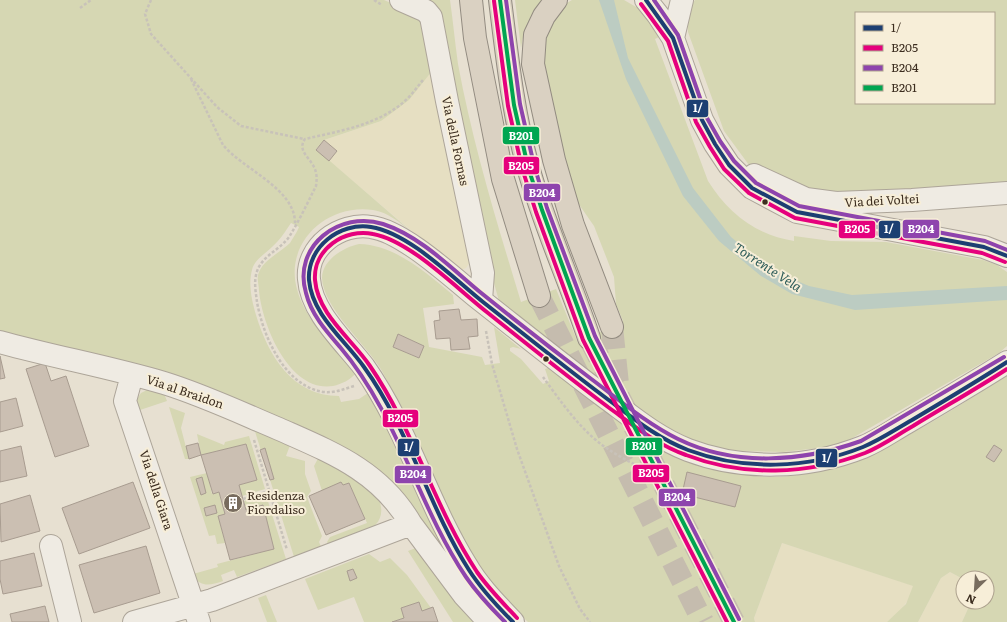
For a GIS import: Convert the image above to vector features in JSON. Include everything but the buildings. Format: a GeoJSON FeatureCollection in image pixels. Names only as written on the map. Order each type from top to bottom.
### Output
{"type":"FeatureCollection","features":[{"type":"Feature","properties":{"kind":"highway"},"geometry":{"type":"LineString","coordinates":[[471,0],[475,38],[503,179],[539,296]]}},
{"type":"Feature","properties":{"kind":"highway"},"geometry":{"type":"LineString","coordinates":[[500,0],[512,97],[528,167],[556,252],[589,338]]}},
{"type":"Feature","properties":{"kind":"highway"},"geometry":{"type":"LineString","coordinates":[[556,0],[544,16],[535,35],[533,64],[554,160],[573,225],[612,327]]}},
{"type":"Feature","properties":{"kind":"street"},"geometry":{"type":"LineString","coordinates":[[646,0],[673,38],[702,120],[718,149],[740,178],[752,188],[797,212],[984,248],[1007,256]]}},
{"type":"Feature","properties":{"kind":"street"},"geometry":{"type":"LineString","coordinates":[[673,38],[682,0]]}},
{"type":"Feature","properties":{"kind":"street","name":"Via della Fornas"},"geometry":{"type":"LineString","coordinates":[[393,4],[426,11],[432,17],[447,102],[483,273],[480,300]]}},
{"type":"Feature","properties":{"kind":"street","name":"Via dei Voltei"},"geometry":{"type":"LineString","coordinates":[[740,178],[755,175],[806,199],[836,203],[912,200],[1007,193]]}},
{"type":"Feature","properties":{"kind":"street"},"geometry":{"type":"LineString","coordinates":[[513,622],[467,568],[445,527],[398,427],[371,379],[319,310],[312,294],[308,278],[310,263],[319,247],[330,236],[357,226],[383,229],[410,245],[563,366],[638,422],[660,436],[686,449],[721,461],[755,465],[788,464],[828,458],[865,446],[964,389],[1007,362]]}},
{"type":"Feature","properties":{"kind":"street","name":"Via al Braidon"},"geometry":{"type":"LineString","coordinates":[[0,342],[164,384],[240,412],[328,451],[360,470],[382,486],[403,511],[410,524],[464,595],[489,622]]}},
{"type":"Feature","properties":{"kind":"street","name":"Via della Giara"},"geometry":{"type":"LineString","coordinates":[[132,375],[125,401],[196,613]]}},
{"type":"Feature","properties":{"kind":"street","name":"Via al Braidon"},"geometry":{"type":"LineString","coordinates":[[360,470],[381,492],[386,502],[390,532]]}},
{"type":"Feature","properties":{"kind":"street"},"geometry":{"type":"LineString","coordinates":[[134,622],[196,613],[233,592],[410,524]]}},
{"type":"Feature","properties":{"kind":"street"},"geometry":{"type":"LineString","coordinates":[[51,546],[70,622]]}},
{"type":"Feature","properties":{"kind":"path"},"geometry":{"type":"LineString","coordinates":[[80,8],[91,0]]}},
{"type":"Feature","properties":{"kind":"path"},"geometry":{"type":"LineString","coordinates":[[151,0],[146,14],[152,34],[217,107],[241,126],[304,139],[338,131],[378,119],[407,99],[424,78]]}},
{"type":"Feature","properties":{"kind":"path"},"geometry":{"type":"LineString","coordinates":[[374,0],[393,4]]}},
{"type":"Feature","properties":{"kind":"path"},"geometry":{"type":"LineString","coordinates":[[189,75],[223,145],[230,154],[284,195],[295,214],[295,225]]}},
{"type":"Feature","properties":{"kind":"path"},"geometry":{"type":"LineString","coordinates":[[304,139],[302,149],[314,167],[317,176],[316,186],[295,225],[283,243],[265,257],[256,276],[255,291],[263,328],[272,349],[284,366],[298,380],[312,388],[323,392],[336,392]]}},
{"type":"Feature","properties":{"kind":"path"},"geometry":{"type":"LineString","coordinates":[[492,364],[517,449],[559,566],[580,609],[590,622]]}},
{"type":"Feature","properties":{"kind":"path"},"geometry":{"type":"LineString","coordinates":[[548,383],[580,424],[601,445],[625,459],[672,481]]}},
{"type":"Feature","properties":{"kind":"path"},"geometry":{"type":"LineString","coordinates":[[253,435],[288,551]]}},
{"type":"Feature","properties":{"kind":"path"},"geometry":{"type":"LineString","coordinates":[[243,499],[270,491]]}},
{"type":"Feature","properties":{"kind":"shaded area"},"geometry":{"type":"Polygon","coordinates":[[[432,71],[471,261],[466,268],[459,271],[329,161],[324,140],[381,121],[432,71]]]}},
{"type":"Feature","properties":{"kind":"shaded area"},"geometry":{"type":"Polygon","coordinates":[[[782,543],[914,586],[910,597],[899,613],[887,622],[755,622],[754,618],[782,543]]]}},
{"type":"Feature","properties":{"kind":"shaded area"},"geometry":{"type":"Polygon","coordinates":[[[950,572],[955,575],[955,610],[967,610],[962,622],[918,622],[941,578],[950,572]]]}},
{"type":"Feature","properties":{"kind":"green space"},"geometry":{"type":"Polygon","coordinates":[[[0,0],[384,0],[421,16],[432,71],[409,100],[381,121],[324,140],[316,149],[412,232],[394,218],[384,213],[373,210],[356,209],[340,213],[325,220],[313,230],[303,242],[297,256],[295,272],[297,289],[306,311],[313,322],[356,373],[343,383],[333,386],[317,385],[303,379],[291,368],[281,354],[272,337],[261,305],[258,275],[263,265],[267,261],[290,243],[299,227],[291,223],[278,242],[257,260],[253,266],[250,287],[256,315],[267,345],[284,370],[295,381],[308,389],[322,394],[339,396],[341,402],[359,399],[368,393],[382,415],[456,569],[355,459],[0,336],[0,0]]]}},
{"type":"Feature","properties":{"kind":"green space"},"geometry":{"type":"Polygon","coordinates":[[[415,0],[450,0],[458,64],[478,154],[521,302],[556,289],[578,343],[623,321],[616,304],[614,277],[594,226],[578,203],[566,163],[552,109],[540,44],[560,7],[572,0],[624,0],[643,11],[661,36],[655,39],[708,181],[716,193],[734,212],[744,221],[767,234],[794,241],[794,236],[831,241],[886,242],[983,260],[997,265],[1007,272],[1007,346],[999,353],[849,440],[828,447],[783,452],[741,451],[718,448],[693,440],[657,422],[619,395],[499,301],[415,0]]]}},
{"type":"Feature","properties":{"kind":"green space"},"geometry":{"type":"Polygon","coordinates":[[[515,0],[543,0],[534,11],[528,22],[521,48],[515,0]]]}},
{"type":"Feature","properties":{"kind":"green space"},"geometry":{"type":"Polygon","coordinates":[[[695,0],[1007,0],[1007,190],[829,199],[760,172],[749,165],[724,131],[688,32],[688,16],[695,0]]]}},
{"type":"Feature","properties":{"kind":"green space"},"geometry":{"type":"Polygon","coordinates":[[[359,244],[386,249],[421,269],[453,295],[454,304],[423,308],[429,347],[482,357],[485,365],[500,363],[494,327],[521,349],[513,347],[510,348],[510,351],[521,359],[543,384],[549,381],[545,369],[551,367],[688,445],[720,465],[738,473],[772,477],[807,473],[843,464],[879,450],[914,432],[1007,375],[1007,622],[962,622],[967,610],[995,610],[995,570],[955,570],[955,575],[950,572],[941,578],[918,622],[887,622],[906,604],[913,586],[782,543],[754,618],[755,622],[528,622],[502,596],[479,567],[444,504],[399,403],[382,371],[337,314],[324,290],[322,278],[323,271],[335,255],[347,248],[359,244]],[[398,334],[393,347],[418,358],[424,346],[398,334]]]}},
{"type":"Feature","properties":{"kind":"green space"},"geometry":{"type":"Polygon","coordinates":[[[149,389],[163,391],[167,401],[140,410],[145,424],[142,425],[136,400],[141,393],[149,389]]]}},
{"type":"Feature","properties":{"kind":"green space"},"geometry":{"type":"Polygon","coordinates":[[[169,407],[185,413],[181,428],[189,459],[185,459],[169,407]]]}},
{"type":"Feature","properties":{"kind":"green space"},"geometry":{"type":"Polygon","coordinates":[[[253,425],[292,440],[286,456],[305,461],[305,474],[311,491],[307,497],[322,536],[319,542],[322,549],[295,560],[253,425]]]}},
{"type":"Feature","properties":{"kind":"green space"},"geometry":{"type":"Polygon","coordinates":[[[197,434],[224,445],[225,442],[249,436],[265,489],[242,496],[239,485],[257,480],[246,444],[201,455],[197,434]]]}},
{"type":"Feature","properties":{"kind":"green space"},"geometry":{"type":"Polygon","coordinates":[[[321,453],[378,497],[381,508],[380,518],[368,531],[359,536],[329,546],[327,542],[330,537],[367,523],[349,483],[322,491],[314,466],[321,453]]]}},
{"type":"Feature","properties":{"kind":"green space"},"geometry":{"type":"Polygon","coordinates":[[[207,473],[212,494],[219,492],[225,514],[218,516],[225,543],[217,544],[215,535],[209,536],[190,477],[207,473]]]}},
{"type":"Feature","properties":{"kind":"green space"},"geometry":{"type":"Polygon","coordinates":[[[266,495],[286,559],[237,577],[234,570],[221,575],[223,581],[210,585],[203,584],[196,580],[192,576],[193,574],[218,567],[217,564],[274,549],[263,505],[246,510],[244,501],[266,495]]]}},
{"type":"Feature","properties":{"kind":"green space"},"geometry":{"type":"Polygon","coordinates":[[[421,546],[483,622],[453,622],[408,551],[421,546]]]}},
{"type":"Feature","properties":{"kind":"green space"},"geometry":{"type":"Polygon","coordinates":[[[369,554],[380,562],[390,558],[407,575],[431,608],[422,611],[419,602],[401,608],[404,618],[392,622],[364,622],[354,597],[318,610],[305,579],[369,554]]]}},
{"type":"Feature","properties":{"kind":"green space"},"geometry":{"type":"Polygon","coordinates":[[[266,595],[277,622],[267,622],[258,598],[266,595]]]}},
{"type":"Feature","properties":{"kind":"water","name":"Torrente Vela"},"geometry":{"type":"Polygon","coordinates":[[[599,0],[614,0],[628,58],[693,188],[731,237],[757,259],[783,275],[809,286],[852,295],[1007,286],[1007,300],[855,310],[792,294],[761,276],[719,241],[683,196],[626,79],[599,0]]]}},
{"type":"Feature","properties":{"kind":"tunnel"},"geometry":{"type":"LineString","coordinates":[[539,296],[703,622]]}},
{"type":"Feature","properties":{"kind":"tunnel"},"geometry":{"type":"LineString","coordinates":[[612,327],[618,384]]}},
{"type":"Feature","properties":{"kind":"tunnel"},"geometry":{"type":"LineString","coordinates":[[589,338],[734,622]]}},
{"type":"Feature","properties":{"kind":"transit line","name":"B201"},"geometry":{"type":"LineString","coordinates":[[500,0],[514,105],[528,167],[542,210],[589,338],[734,622]]}},
{"type":"Feature","properties":{"kind":"transit line","name":"B204"},"geometry":{"type":"LineString","coordinates":[[506,0],[520,104],[534,165],[547,208],[595,336],[739,619]]}},
{"type":"Feature","properties":{"kind":"transit line","name":"1/"},"geometry":{"type":"LineString","coordinates":[[646,0],[673,38],[702,120],[715,144],[729,165],[752,188],[797,212],[984,247],[1007,256]]}},
{"type":"Feature","properties":{"kind":"transit line","name":"B204"},"geometry":{"type":"LineString","coordinates":[[654,0],[678,35],[707,118],[720,141],[734,161],[756,183],[799,206],[985,241],[1007,250]]}},
{"type":"Feature","properties":{"kind":"transit line","name":"B205"},"geometry":{"type":"LineString","coordinates":[[494,1],[508,106],[522,168],[536,212],[583,340],[727,622]]}},
{"type":"Feature","properties":{"kind":"transit line","name":"B205"},"geometry":{"type":"LineString","coordinates":[[641,4],[668,41],[696,122],[710,147],[724,169],[749,193],[795,218],[982,253],[1005,262]]}},
{"type":"Feature","properties":{"kind":"transit line","name":"B204"},"geometry":{"type":"LineString","coordinates":[[505,622],[484,600],[466,577],[434,520],[377,401],[360,373],[315,315],[308,301],[304,276],[306,260],[313,247],[323,236],[336,227],[351,222],[367,221],[383,224],[410,236],[446,263],[521,325],[643,418],[678,439],[700,448],[722,454],[745,457],[792,457],[839,448],[861,441],[1004,357]]}},
{"type":"Feature","properties":{"kind":"transit line","name":"1/"},"geometry":{"type":"LineString","coordinates":[[513,622],[490,597],[469,570],[442,520],[394,416],[380,391],[364,367],[330,326],[316,305],[311,293],[309,280],[313,257],[320,247],[337,233],[359,226],[371,227],[385,231],[415,247],[546,352],[628,415],[667,440],[688,450],[709,457],[753,464],[776,465],[820,460],[842,454],[876,441],[1007,362]]}},
{"type":"Feature","properties":{"kind":"transit line","name":"B205"},"geometry":{"type":"LineString","coordinates":[[517,618],[491,590],[477,572],[448,521],[412,442],[385,391],[363,356],[337,326],[322,304],[317,293],[315,280],[319,259],[325,250],[342,238],[352,234],[373,234],[388,238],[403,246],[433,267],[476,303],[608,407],[646,434],[675,451],[708,462],[730,467],[753,470],[798,469],[821,466],[865,453],[1007,369]]}},
{"type":"Feature","properties":{"kind":"place","name":"Residenza Fiordaliso"},"geometry":{"type":"Point","coordinates":[233,503]}}]}
